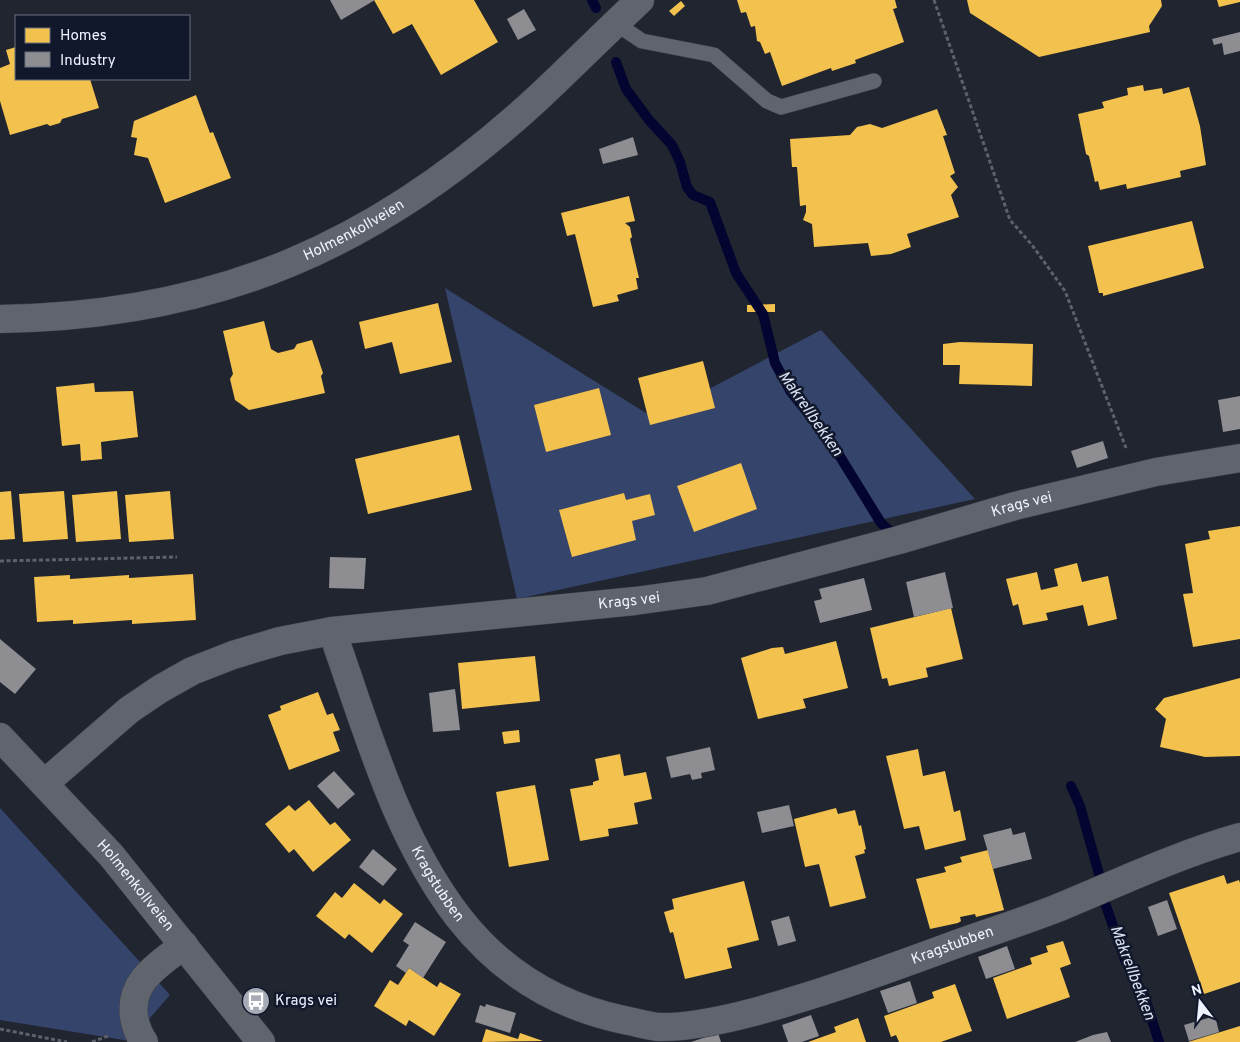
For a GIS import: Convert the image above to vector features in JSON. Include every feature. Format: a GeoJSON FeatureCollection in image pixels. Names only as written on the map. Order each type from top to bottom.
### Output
{"type":"FeatureCollection","features":[{"type":"Feature","properties":{"kind":"street","name":"Holmenkollveien"},"geometry":{"type":"LineString","coordinates":[[0,319],[124,310],[170,302],[259,277],[341,241],[418,195],[494,136],[538,98],[640,0]]}},
{"type":"Feature","properties":{"kind":"street","name":"Krags vei"},"geometry":{"type":"LineString","coordinates":[[45,783],[129,710],[192,672],[234,655],[280,641],[332,631],[626,602],[707,591],[899,540],[1015,506],[1137,476],[1240,458]]}},
{"type":"Feature","properties":{"kind":"street","name":"Kragstubben"},"geometry":{"type":"LineString","coordinates":[[332,631],[391,795],[409,836],[430,874],[459,918],[490,955],[523,979],[552,995],[658,1034],[699,1022],[766,1010],[851,982],[1053,909],[1158,864],[1240,837]]}},
{"type":"Feature","properties":{"kind":"street","name":"Holmenkollveien"},"geometry":{"type":"LineString","coordinates":[[0,737],[45,783],[129,876],[261,1042]]}},
{"type":"Feature","properties":{"kind":"street"},"geometry":{"type":"LineString","coordinates":[[144,1042],[136,1025],[134,1012],[134,999],[138,985],[149,972],[184,945]]}},
{"type":"Feature","properties":{"kind":"lane"},"geometry":{"type":"LineString","coordinates":[[615,23],[642,41],[714,55],[767,101],[781,107],[874,81]]}},
{"type":"Feature","properties":{"kind":"path"},"geometry":{"type":"LineString","coordinates":[[934,0],[1010,220],[1032,245],[1066,291],[1137,476]]}},
{"type":"Feature","properties":{"kind":"path"},"geometry":{"type":"LineString","coordinates":[[0,561],[177,557]]}},
{"type":"Feature","properties":{"kind":"path"},"geometry":{"type":"LineString","coordinates":[[0,1029],[67,1042]]}},
{"type":"Feature","properties":{"kind":"shaded area"},"geometry":{"type":"Polygon","coordinates":[[[445,288],[654,418],[821,330],[975,499],[517,599],[445,288]]]}},
{"type":"Feature","properties":{"kind":"shaded area"},"geometry":{"type":"Polygon","coordinates":[[[0,808],[170,995],[130,1041],[0,1020],[0,808]]]}},
{"type":"Feature","properties":{"kind":"building: Homes"},"geometry":{"type":"Polygon","coordinates":[[[374,0],[474,0],[498,42],[441,75],[412,24],[393,34],[374,0]]]}},
{"type":"Feature","properties":{"kind":"building: Homes"},"geometry":{"type":"Polygon","coordinates":[[[737,0],[895,0],[897,8],[893,9],[904,42],[855,60],[856,63],[832,71],[831,68],[782,86],[770,52],[765,54],[760,42],[757,41],[755,26],[751,27],[746,12],[741,13],[737,0]]]}},
{"type":"Feature","properties":{"kind":"building: Homes"},"geometry":{"type":"Polygon","coordinates":[[[967,0],[1161,0],[1162,6],[1149,26],[1150,32],[1039,57],[970,13],[967,0]]]}},
{"type":"Feature","properties":{"kind":"building: Homes"},"geometry":{"type":"Polygon","coordinates":[[[1217,0],[1240,0],[1240,2],[1219,7],[1217,0]]]}},
{"type":"Feature","properties":{"kind":"building: Homes"},"geometry":{"type":"Polygon","coordinates":[[[681,1],[685,6],[674,16],[669,11],[681,1]]]}},
{"type":"Feature","properties":{"kind":"building: Homes"},"geometry":{"type":"Polygon","coordinates":[[[15,47],[15,80],[90,80],[99,108],[62,119],[60,123],[50,126],[47,124],[10,135],[0,101],[0,68],[10,64],[6,50],[15,47]]]}},
{"type":"Feature","properties":{"kind":"building: Homes"},"geometry":{"type":"Polygon","coordinates":[[[1143,85],[1144,91],[1162,88],[1163,94],[1189,87],[1200,126],[1206,165],[1180,171],[1181,177],[1127,189],[1126,184],[1100,190],[1098,181],[1095,182],[1089,156],[1086,154],[1078,114],[1104,108],[1102,102],[1128,95],[1127,88],[1143,85]]]}},
{"type":"Feature","properties":{"kind":"building: Homes"},"geometry":{"type":"Polygon","coordinates":[[[196,95],[210,133],[213,132],[231,178],[165,203],[148,158],[134,155],[137,138],[131,137],[134,121],[196,95]]]}},
{"type":"Feature","properties":{"kind":"building: Homes"},"geometry":{"type":"Polygon","coordinates":[[[937,109],[947,135],[943,136],[955,173],[950,176],[958,187],[951,195],[959,217],[907,234],[911,247],[891,254],[871,256],[868,243],[814,247],[812,224],[803,220],[806,205],[800,206],[797,167],[792,167],[790,139],[850,135],[857,127],[870,124],[882,128],[937,109]]]}},
{"type":"Feature","properties":{"kind":"building: Homes"},"geometry":{"type":"Polygon","coordinates":[[[629,196],[635,221],[625,223],[630,227],[632,237],[630,239],[639,278],[636,278],[638,289],[617,295],[619,301],[593,307],[575,234],[567,236],[561,213],[629,196]]]}},
{"type":"Feature","properties":{"kind":"building: Homes"},"geometry":{"type":"Polygon","coordinates":[[[1192,221],[1204,268],[1103,296],[1103,293],[1099,293],[1088,246],[1192,221]]]}},
{"type":"Feature","properties":{"kind":"building: Homes"},"geometry":{"type":"Polygon","coordinates":[[[438,303],[452,362],[400,374],[392,342],[365,349],[359,322],[438,303]]]}},
{"type":"Feature","properties":{"kind":"building: Homes"},"geometry":{"type":"Polygon","coordinates":[[[775,304],[775,312],[747,312],[747,305],[775,304]]]}},
{"type":"Feature","properties":{"kind":"building: Homes"},"geometry":{"type":"Polygon","coordinates":[[[264,321],[271,349],[278,353],[294,349],[297,344],[312,340],[323,373],[321,376],[325,393],[249,410],[235,400],[230,379],[233,374],[223,331],[264,321]]]}},
{"type":"Feature","properties":{"kind":"building: Homes"},"geometry":{"type":"Polygon","coordinates":[[[960,342],[1033,344],[1032,386],[959,384],[960,365],[943,365],[943,344],[960,342]]]}},
{"type":"Feature","properties":{"kind":"building: Homes"},"geometry":{"type":"Polygon","coordinates":[[[703,361],[715,408],[650,425],[638,378],[703,361]]]}},
{"type":"Feature","properties":{"kind":"building: Homes"},"geometry":{"type":"Polygon","coordinates":[[[94,383],[95,392],[133,391],[138,437],[101,442],[102,459],[81,461],[80,444],[62,446],[56,387],[94,383]]]}},
{"type":"Feature","properties":{"kind":"building: Homes"},"geometry":{"type":"Polygon","coordinates":[[[599,388],[611,435],[546,452],[534,405],[599,388]]]}},
{"type":"Feature","properties":{"kind":"building: Homes"},"geometry":{"type":"Polygon","coordinates":[[[459,435],[472,490],[368,514],[355,459],[459,435]]]}},
{"type":"Feature","properties":{"kind":"building: Homes"},"geometry":{"type":"Polygon","coordinates":[[[741,463],[757,509],[694,532],[677,486],[741,463]]]}},
{"type":"Feature","properties":{"kind":"building: Homes"},"geometry":{"type":"Polygon","coordinates":[[[11,491],[15,539],[0,540],[0,492],[11,491]]]}},
{"type":"Feature","properties":{"kind":"building: Homes"},"geometry":{"type":"Polygon","coordinates":[[[64,491],[68,539],[23,542],[19,494],[64,491]]]}},
{"type":"Feature","properties":{"kind":"building: Homes"},"geometry":{"type":"Polygon","coordinates":[[[117,491],[121,539],[76,542],[72,495],[117,491]]]}},
{"type":"Feature","properties":{"kind":"building: Homes"},"geometry":{"type":"Polygon","coordinates":[[[170,491],[174,539],[129,542],[125,495],[170,491]]]}},
{"type":"Feature","properties":{"kind":"building: Homes"},"geometry":{"type":"Polygon","coordinates":[[[624,493],[626,500],[650,494],[655,515],[632,521],[636,540],[572,557],[559,510],[624,493]]]}},
{"type":"Feature","properties":{"kind":"building: Homes"},"geometry":{"type":"Polygon","coordinates":[[[1240,526],[1240,639],[1193,647],[1183,594],[1193,593],[1185,544],[1210,539],[1208,531],[1240,526]]]}},
{"type":"Feature","properties":{"kind":"building: Homes"},"geometry":{"type":"Polygon","coordinates":[[[1077,563],[1082,582],[1108,576],[1117,619],[1088,626],[1083,605],[1046,613],[1048,620],[1023,625],[1018,604],[1013,606],[1006,579],[1037,572],[1041,590],[1058,586],[1054,569],[1077,563]]]}},
{"type":"Feature","properties":{"kind":"building: Homes"},"geometry":{"type":"Polygon","coordinates":[[[193,574],[196,620],[132,624],[132,620],[73,624],[73,620],[37,622],[34,577],[70,575],[70,579],[129,575],[129,578],[193,574]]]}},
{"type":"Feature","properties":{"kind":"building: Homes"},"geometry":{"type":"Polygon","coordinates":[[[951,608],[963,659],[926,668],[928,677],[889,686],[887,678],[882,679],[870,628],[951,608]]]}},
{"type":"Feature","properties":{"kind":"building: Homes"},"geometry":{"type":"Polygon","coordinates":[[[836,641],[848,688],[803,699],[806,708],[758,719],[741,658],[772,648],[783,647],[785,654],[836,641]]]}},
{"type":"Feature","properties":{"kind":"building: Homes"},"geometry":{"type":"Polygon","coordinates":[[[535,656],[540,701],[462,709],[458,663],[535,656]]]}},
{"type":"Feature","properties":{"kind":"building: Homes"},"geometry":{"type":"Polygon","coordinates":[[[1240,678],[1240,756],[1205,757],[1160,747],[1166,719],[1155,709],[1164,698],[1240,678]]]}},
{"type":"Feature","properties":{"kind":"building: Homes"},"geometry":{"type":"Polygon","coordinates":[[[318,692],[327,715],[333,713],[340,730],[333,732],[340,751],[289,770],[268,715],[281,710],[280,706],[318,692]]]}},
{"type":"Feature","properties":{"kind":"building: Homes"},"geometry":{"type":"Polygon","coordinates":[[[519,730],[520,742],[504,744],[502,732],[519,730]]]}},
{"type":"Feature","properties":{"kind":"building: Homes"},"geometry":{"type":"Polygon","coordinates":[[[918,749],[923,776],[945,771],[954,812],[960,810],[966,840],[925,850],[919,826],[904,829],[886,756],[918,749]]]}},
{"type":"Feature","properties":{"kind":"building: Homes"},"geometry":{"type":"Polygon","coordinates":[[[620,754],[624,776],[646,772],[652,799],[634,803],[638,824],[608,829],[609,836],[580,841],[570,789],[593,785],[593,782],[599,780],[595,759],[620,754]]]}},
{"type":"Feature","properties":{"kind":"building: Homes"},"geometry":{"type":"Polygon","coordinates":[[[535,785],[549,860],[509,867],[496,792],[535,785]]]}},
{"type":"Feature","properties":{"kind":"building: Homes"},"geometry":{"type":"Polygon","coordinates":[[[309,800],[330,825],[335,822],[351,840],[313,872],[294,849],[289,853],[265,824],[289,805],[295,811],[309,800]]]}},
{"type":"Feature","properties":{"kind":"building: Homes"},"geometry":{"type":"Polygon","coordinates":[[[836,808],[838,814],[855,810],[859,826],[861,825],[866,849],[864,850],[865,853],[855,856],[866,898],[830,907],[819,864],[805,867],[794,819],[836,808]]]}},
{"type":"Feature","properties":{"kind":"building: Homes"},"geometry":{"type":"Polygon","coordinates":[[[988,850],[1004,910],[976,917],[975,914],[960,917],[961,921],[958,923],[930,929],[916,879],[946,872],[944,867],[962,862],[960,857],[988,850]]]}},
{"type":"Feature","properties":{"kind":"building: Homes"},"geometry":{"type":"Polygon","coordinates":[[[1224,875],[1227,884],[1239,880],[1240,883],[1240,982],[1204,994],[1169,893],[1224,875]]]}},
{"type":"Feature","properties":{"kind":"building: Homes"},"geometry":{"type":"Polygon","coordinates":[[[744,881],[759,940],[727,948],[732,968],[685,979],[673,932],[670,933],[664,912],[674,909],[672,899],[744,881]]]}},
{"type":"Feature","properties":{"kind":"building: Homes"},"geometry":{"type":"Polygon","coordinates":[[[354,883],[380,904],[384,899],[403,914],[372,953],[349,934],[345,939],[316,916],[335,892],[342,898],[354,883]]]}},
{"type":"Feature","properties":{"kind":"building: Homes"},"geometry":{"type":"Polygon","coordinates":[[[1063,941],[1071,964],[1060,968],[1070,997],[1007,1019],[993,978],[1032,964],[1030,958],[1048,952],[1046,946],[1063,941]]]}},
{"type":"Feature","properties":{"kind":"building: Homes"},"geometry":{"type":"Polygon","coordinates":[[[409,968],[437,987],[440,982],[461,994],[434,1036],[409,1020],[406,1026],[374,1006],[390,980],[398,985],[409,968]]]}},
{"type":"Feature","properties":{"kind":"building: Homes"},"geometry":{"type":"Polygon","coordinates":[[[955,984],[972,1031],[941,1042],[899,1042],[896,1035],[891,1037],[884,1016],[934,998],[932,992],[955,984]]]}},
{"type":"Feature","properties":{"kind":"building: Homes"},"geometry":{"type":"Polygon","coordinates":[[[858,1018],[866,1042],[808,1042],[836,1032],[834,1027],[858,1018]]]}},
{"type":"Feature","properties":{"kind":"building: Homes"},"geometry":{"type":"Polygon","coordinates":[[[1240,1026],[1240,1042],[1188,1042],[1240,1026]]]}},
{"type":"Feature","properties":{"kind":"building: Homes"},"geometry":{"type":"Polygon","coordinates":[[[486,1029],[518,1039],[520,1033],[543,1041],[482,1042],[486,1029]]]}},
{"type":"Feature","properties":{"kind":"building: Industry"},"geometry":{"type":"Polygon","coordinates":[[[330,0],[375,0],[341,20],[330,0]]]}},
{"type":"Feature","properties":{"kind":"building: Industry"},"geometry":{"type":"Polygon","coordinates":[[[524,9],[536,30],[518,40],[507,19],[524,9]]]}},
{"type":"Feature","properties":{"kind":"building: Industry"},"geometry":{"type":"Polygon","coordinates":[[[1240,32],[1240,51],[1224,55],[1222,43],[1214,45],[1212,39],[1240,32]]]}},
{"type":"Feature","properties":{"kind":"building: Industry"},"geometry":{"type":"Polygon","coordinates":[[[633,137],[638,155],[603,164],[599,149],[633,137]]]}},
{"type":"Feature","properties":{"kind":"building: Industry"},"geometry":{"type":"Polygon","coordinates":[[[1240,396],[1240,429],[1223,432],[1218,400],[1240,396]]]}},
{"type":"Feature","properties":{"kind":"building: Industry"},"geometry":{"type":"Polygon","coordinates":[[[1103,441],[1108,458],[1077,468],[1071,451],[1103,441]]]}},
{"type":"Feature","properties":{"kind":"building: Industry"},"geometry":{"type":"Polygon","coordinates":[[[330,557],[366,558],[364,589],[329,588],[330,557]]]}},
{"type":"Feature","properties":{"kind":"building: Industry"},"geometry":{"type":"Polygon","coordinates":[[[945,572],[953,608],[914,617],[906,582],[945,572]]]}},
{"type":"Feature","properties":{"kind":"building: Industry"},"geometry":{"type":"Polygon","coordinates":[[[864,578],[872,610],[820,623],[814,601],[822,599],[819,589],[864,578]]]}},
{"type":"Feature","properties":{"kind":"building: Industry"},"geometry":{"type":"Polygon","coordinates":[[[0,639],[36,669],[15,694],[0,682],[0,639]]]}},
{"type":"Feature","properties":{"kind":"building: Industry"},"geometry":{"type":"Polygon","coordinates":[[[455,689],[460,730],[433,732],[429,693],[455,689]]]}},
{"type":"Feature","properties":{"kind":"building: Industry"},"geometry":{"type":"Polygon","coordinates":[[[710,747],[715,770],[701,773],[702,778],[692,780],[690,774],[671,778],[666,757],[710,747]]]}},
{"type":"Feature","properties":{"kind":"building: Industry"},"geometry":{"type":"Polygon","coordinates":[[[334,771],[355,794],[338,809],[317,786],[334,771]]]}},
{"type":"Feature","properties":{"kind":"building: Industry"},"geometry":{"type":"Polygon","coordinates":[[[789,805],[794,826],[762,833],[757,812],[789,805]]]}},
{"type":"Feature","properties":{"kind":"building: Industry"},"geometry":{"type":"Polygon","coordinates":[[[1011,828],[1013,835],[1025,832],[1032,859],[993,869],[983,835],[1011,828]]]}},
{"type":"Feature","properties":{"kind":"building: Industry"},"geometry":{"type":"Polygon","coordinates":[[[373,849],[397,869],[383,886],[359,867],[373,849]]]}},
{"type":"Feature","properties":{"kind":"building: Industry"},"geometry":{"type":"Polygon","coordinates":[[[1167,900],[1177,929],[1158,936],[1148,907],[1167,900]]]}},
{"type":"Feature","properties":{"kind":"building: Industry"},"geometry":{"type":"Polygon","coordinates":[[[789,916],[796,941],[778,946],[771,921],[789,916]]]}},
{"type":"Feature","properties":{"kind":"building: Industry"},"geometry":{"type":"Polygon","coordinates":[[[415,922],[446,942],[423,978],[409,968],[406,973],[396,966],[409,945],[403,941],[415,922]]]}},
{"type":"Feature","properties":{"kind":"building: Industry"},"geometry":{"type":"Polygon","coordinates":[[[1007,946],[1015,969],[986,979],[978,957],[1007,946]]]}},
{"type":"Feature","properties":{"kind":"building: Industry"},"geometry":{"type":"Polygon","coordinates":[[[910,981],[917,1003],[888,1013],[880,991],[910,981]]]}},
{"type":"Feature","properties":{"kind":"building: Industry"},"geometry":{"type":"Polygon","coordinates":[[[486,1004],[516,1013],[510,1033],[475,1022],[480,1005],[485,1007],[486,1004]]]}},
{"type":"Feature","properties":{"kind":"building: Industry"},"geometry":{"type":"Polygon","coordinates":[[[811,1015],[819,1036],[802,1042],[788,1042],[782,1025],[811,1015]]]}},
{"type":"Feature","properties":{"kind":"building: Industry"},"geometry":{"type":"Polygon","coordinates":[[[1215,1016],[1219,1032],[1189,1041],[1184,1025],[1215,1016]]]}},
{"type":"Feature","properties":{"kind":"building: Industry"},"geometry":{"type":"Polygon","coordinates":[[[1107,1032],[1111,1042],[1075,1042],[1093,1035],[1107,1032]]]}},
{"type":"Feature","properties":{"kind":"building: Industry"},"geometry":{"type":"Polygon","coordinates":[[[718,1033],[721,1042],[691,1042],[718,1033]]]}},
{"type":"Feature","properties":{"kind":"waterway","name":"Makrellbekken"},"geometry":{"type":"LineString","coordinates":[[592,0],[596,8]]}},
{"type":"Feature","properties":{"kind":"waterway","name":"Makrellbekken"},"geometry":{"type":"LineString","coordinates":[[616,62],[626,89],[649,120],[672,145],[680,162],[687,187],[693,195],[710,202],[736,273],[763,314],[775,363],[791,392],[831,442],[881,523],[889,530]]}},
{"type":"Feature","properties":{"kind":"waterway","name":"Makrellbekken"},"geometry":{"type":"LineString","coordinates":[[1071,786],[1080,806],[1099,874]]}},
{"type":"Feature","properties":{"kind":"waterway","name":"Makrellbekken"},"geometry":{"type":"LineString","coordinates":[[1105,903],[1125,960],[1145,998],[1159,1042]]}},
{"type":"Feature","properties":{"kind":"place","name":"Krags vei"},"geometry":{"type":"Point","coordinates":[256,1001]}}]}
